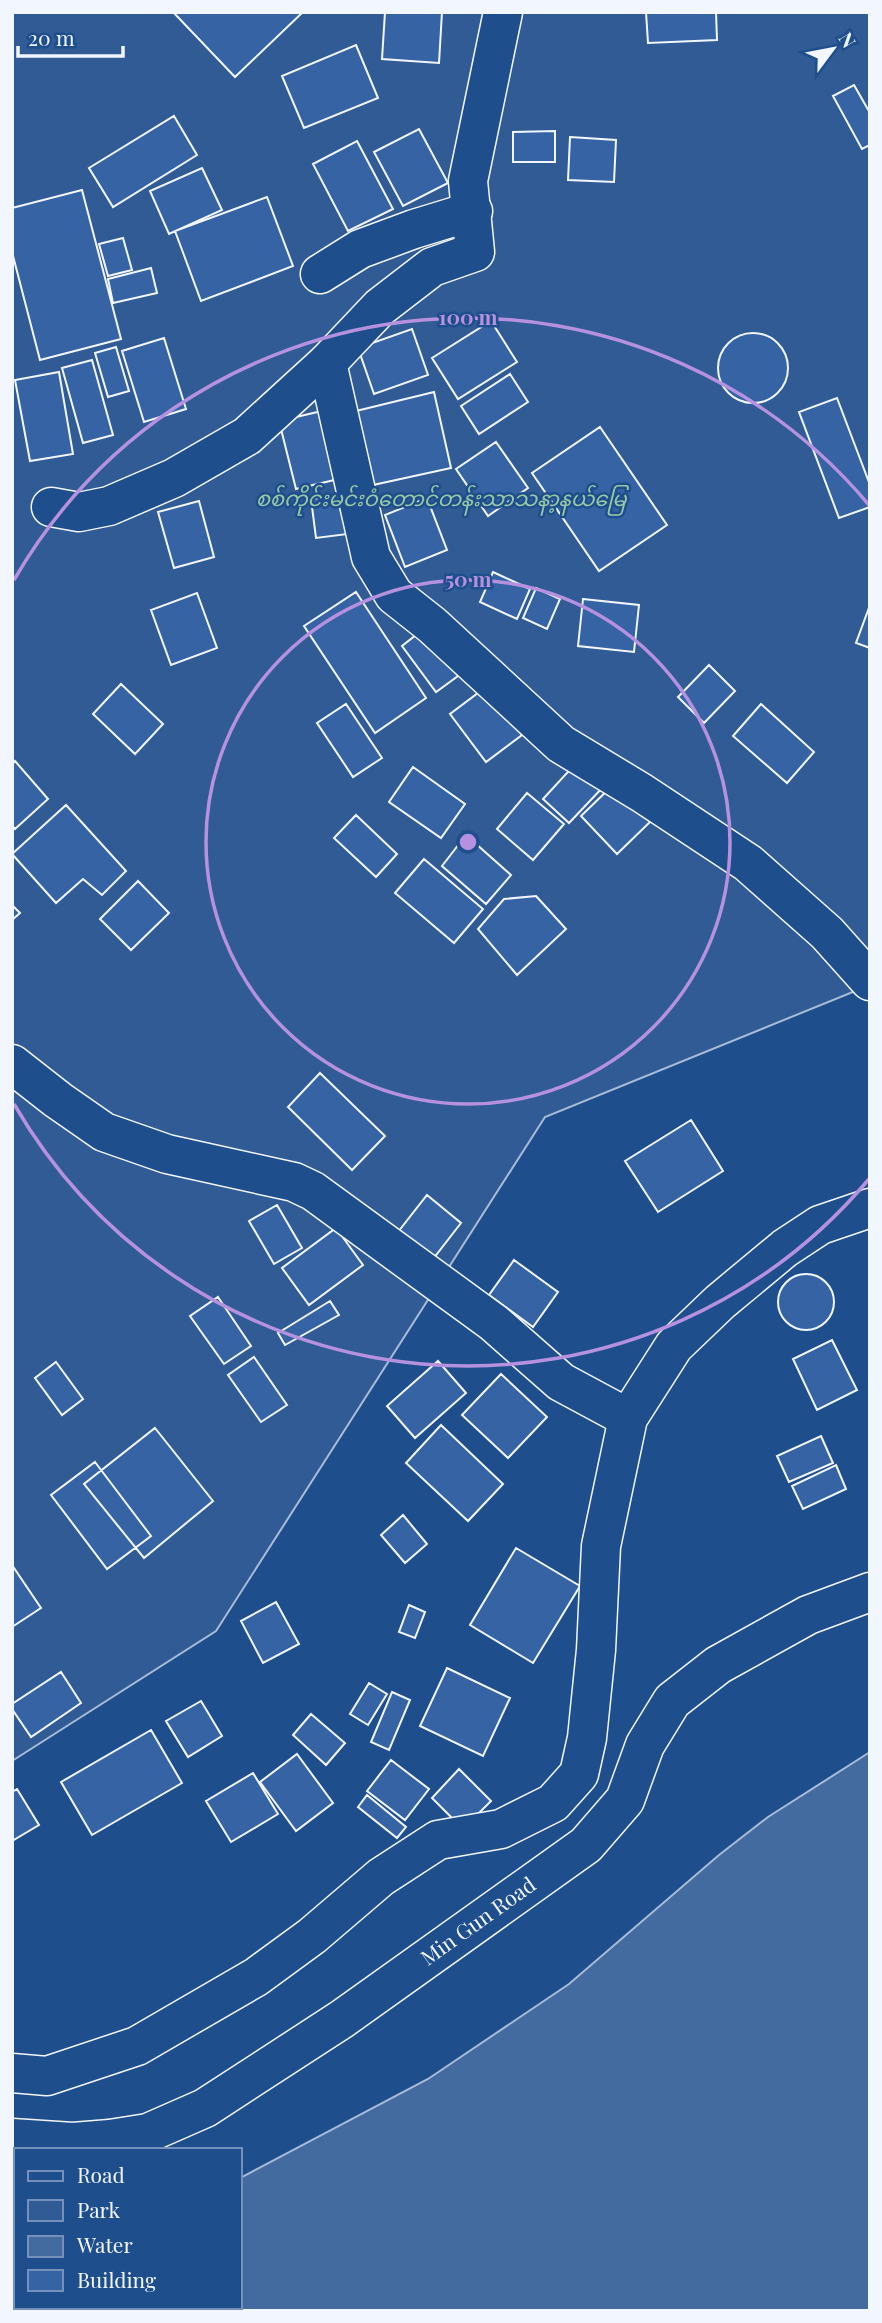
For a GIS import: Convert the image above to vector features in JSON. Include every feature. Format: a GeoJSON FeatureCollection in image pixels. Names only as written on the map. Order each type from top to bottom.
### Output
{"type":"FeatureCollection","features":[{"type":"Feature","properties":{"kind":"street"},"geometry":{"type":"LineString","coordinates":[[51,507],[79,512],[109,506],[174,478],[247,436],[327,363],[380,307],[432,267],[475,252],[468,181],[503,12]]}},
{"type":"Feature","properties":{"kind":"street"},"geometry":{"type":"LineString","coordinates":[[320,274],[360,249],[473,211]]}},
{"type":"Feature","properties":{"kind":"street"},"geometry":{"type":"LineString","coordinates":[[327,363],[372,557],[394,595],[432,625],[561,744],[642,793],[748,863],[827,933],[870,981]]}},
{"type":"Feature","properties":{"kind":"street"},"geometry":{"type":"LineString","coordinates":[[12,1065],[104,1132],[167,1154],[294,1182],[313,1191],[494,1323],[561,1382],[628,1418]]}},
{"type":"Feature","properties":{"kind":"street"},"geometry":{"type":"LineString","coordinates":[[12,2073],[47,2076],[137,2046],[256,1977],[312,1936],[381,1877],[438,1840],[502,1829],[552,1802],[579,1774],[587,1738],[596,1650],[601,1546],[628,1418],[674,1346],[720,1302],[785,1248],[820,1225],[870,1208]]}},
{"type":"Feature","properties":{"kind":"street","name":"Min Gun Road"},"geometry":{"type":"LineString","coordinates":[[12,2138],[73,2142],[110,2139],[148,2133],[205,2108],[342,2019],[586,1845],[625,1800],[645,1745],[673,1701],[709,1672],[808,1615],[870,1592]]}},
{"type":"Feature","properties":{"kind":"green space","name":"စစ်ကိုင်းမင်းဝံတောင်တန်းသာသနာ့နယ်မြေ"},"geometry":{"type":"Polygon","coordinates":[[[12,12],[870,12],[870,985],[545,1117],[216,1631],[12,1761],[12,12]]]}},
{"type":"Feature","properties":{"kind":"water"},"geometry":{"type":"Polygon","coordinates":[[[870,1752],[870,2311],[12,2311],[14,2266],[14,2309],[242,2309],[242,2177],[428,2079],[569,1984],[719,1855],[768,1817],[870,1752]]]}},
{"type":"Feature","properties":{"kind":"building"},"geometry":{"type":"Polygon","coordinates":[[[173,12],[303,12],[235,77],[173,12]]]}},
{"type":"Feature","properties":{"kind":"building"},"geometry":{"type":"Polygon","coordinates":[[[385,12],[442,12],[439,63],[382,59],[385,12]]]}},
{"type":"Feature","properties":{"kind":"building"},"geometry":{"type":"Polygon","coordinates":[[[646,12],[716,12],[717,40],[648,43],[646,12]]]}},
{"type":"Feature","properties":{"kind":"building"},"geometry":{"type":"Polygon","coordinates":[[[356,45],[378,98],[304,128],[282,76],[356,45]]]}},
{"type":"Feature","properties":{"kind":"building"},"geometry":{"type":"Polygon","coordinates":[[[854,85],[870,113],[870,145],[862,149],[833,96],[854,85]]]}},
{"type":"Feature","properties":{"kind":"building"},"geometry":{"type":"Polygon","coordinates":[[[174,116],[197,155],[113,207],[89,168],[174,116]]]}},
{"type":"Feature","properties":{"kind":"building"},"geometry":{"type":"Polygon","coordinates":[[[419,129],[448,183],[403,206],[374,152],[419,129]]]}},
{"type":"Feature","properties":{"kind":"building"},"geometry":{"type":"Polygon","coordinates":[[[555,131],[555,162],[513,162],[513,132],[555,131]]]}},
{"type":"Feature","properties":{"kind":"building"},"geometry":{"type":"Polygon","coordinates":[[[570,137],[616,140],[614,182],[568,180],[570,137]]]}},
{"type":"Feature","properties":{"kind":"building"},"geometry":{"type":"Polygon","coordinates":[[[357,141],[393,209],[348,231],[313,164],[357,141]]]}},
{"type":"Feature","properties":{"kind":"building"},"geometry":{"type":"Polygon","coordinates":[[[202,168],[222,210],[169,234],[150,191],[202,168]]]}},
{"type":"Feature","properties":{"kind":"building"},"geometry":{"type":"Polygon","coordinates":[[[82,190],[121,339],[40,360],[12,252],[12,208],[82,190]]]}},
{"type":"Feature","properties":{"kind":"building"},"geometry":{"type":"Polygon","coordinates":[[[267,197],[293,266],[201,301],[175,231],[267,197]]]}},
{"type":"Feature","properties":{"kind":"building"},"geometry":{"type":"Polygon","coordinates":[[[123,238],[132,270],[108,276],[99,244],[123,238]]]}},
{"type":"Feature","properties":{"kind":"building"},"geometry":{"type":"Polygon","coordinates":[[[151,268],[157,293],[113,303],[108,279],[151,268]]]}},
{"type":"Feature","properties":{"kind":"building"},"geometry":{"type":"Polygon","coordinates":[[[491,321],[517,362],[458,399],[432,358],[491,321]]]}},
{"type":"Feature","properties":{"kind":"building"},"geometry":{"type":"Polygon","coordinates":[[[412,329],[428,375],[374,394],[358,348],[412,329]]]}},
{"type":"Feature","properties":{"kind":"building"},"geometry":{"type":"Polygon","coordinates":[[[760,333],[773,339],[782,348],[786,354],[786,382],[778,393],[767,401],[746,403],[728,393],[720,382],[718,361],[728,343],[739,335],[760,333]]]}},
{"type":"Feature","properties":{"kind":"building"},"geometry":{"type":"Polygon","coordinates":[[[164,338],[186,409],[144,422],[122,351],[164,338]]]}},
{"type":"Feature","properties":{"kind":"building"},"geometry":{"type":"Polygon","coordinates":[[[116,347],[129,391],[108,397],[95,353],[116,347]]]}},
{"type":"Feature","properties":{"kind":"building"},"geometry":{"type":"Polygon","coordinates":[[[92,360],[113,435],[83,443],[62,368],[92,360]]]}},
{"type":"Feature","properties":{"kind":"building"},"geometry":{"type":"Polygon","coordinates":[[[59,372],[73,454],[30,461],[15,380],[59,372]]]}},
{"type":"Feature","properties":{"kind":"building"},"geometry":{"type":"Polygon","coordinates":[[[510,374],[528,402],[479,434],[461,406],[510,374]]]}},
{"type":"Feature","properties":{"kind":"building"},"geometry":{"type":"Polygon","coordinates":[[[434,392],[451,468],[373,485],[356,411],[434,392]]]}},
{"type":"Feature","properties":{"kind":"building"},"geometry":{"type":"Polygon","coordinates":[[[837,398],[870,485],[870,507],[839,518],[799,412],[837,398]]]}},
{"type":"Feature","properties":{"kind":"building"},"geometry":{"type":"Polygon","coordinates":[[[326,410],[343,478],[296,489],[279,421],[326,410]]]}},
{"type":"Feature","properties":{"kind":"building"},"geometry":{"type":"Polygon","coordinates":[[[600,427],[667,525],[599,571],[532,473],[600,427]]]}},
{"type":"Feature","properties":{"kind":"building"},"geometry":{"type":"Polygon","coordinates":[[[496,442],[528,488],[488,516],[456,469],[496,442]]]}},
{"type":"Feature","properties":{"kind":"building"},"geometry":{"type":"Polygon","coordinates":[[[343,495],[348,534],[316,538],[311,499],[343,495]]]}},
{"type":"Feature","properties":{"kind":"building"},"geometry":{"type":"Polygon","coordinates":[[[427,498],[447,550],[405,567],[385,515],[427,498]]]}},
{"type":"Feature","properties":{"kind":"building"},"geometry":{"type":"Polygon","coordinates":[[[199,501],[214,557],[174,568],[158,512],[199,501]]]}},
{"type":"Feature","properties":{"kind":"building"},"geometry":{"type":"Polygon","coordinates":[[[493,572],[530,589],[517,619],[480,602],[493,572]]]}},
{"type":"Feature","properties":{"kind":"building"},"geometry":{"type":"Polygon","coordinates":[[[536,588],[560,599],[547,629],[523,618],[536,588]]]}},
{"type":"Feature","properties":{"kind":"building"},"geometry":{"type":"Polygon","coordinates":[[[356,592],[426,698],[375,733],[304,626],[356,592]]]}},
{"type":"Feature","properties":{"kind":"building"},"geometry":{"type":"Polygon","coordinates":[[[197,593],[217,648],[171,665],[151,610],[197,593]]]}},
{"type":"Feature","properties":{"kind":"building"},"geometry":{"type":"Polygon","coordinates":[[[583,599],[639,605],[634,652],[578,646],[583,599]]]}},
{"type":"Feature","properties":{"kind":"building"},"geometry":{"type":"Polygon","coordinates":[[[870,605],[870,648],[856,643],[870,605]]]}},
{"type":"Feature","properties":{"kind":"building"},"geometry":{"type":"Polygon","coordinates":[[[425,628],[458,676],[436,692],[402,646],[425,628]]]}},
{"type":"Feature","properties":{"kind":"building"},"geometry":{"type":"Polygon","coordinates":[[[709,665],[735,691],[704,723],[678,697],[709,665]]]}},
{"type":"Feature","properties":{"kind":"building"},"geometry":{"type":"Polygon","coordinates":[[[121,684],[163,724],[135,754],[93,714],[121,684]]]}},
{"type":"Feature","properties":{"kind":"building"},"geometry":{"type":"Polygon","coordinates":[[[486,687],[522,735],[486,762],[450,714],[486,687]]]}},
{"type":"Feature","properties":{"kind":"building"},"geometry":{"type":"Polygon","coordinates":[[[346,704],[382,758],[353,777],[317,723],[346,704]]]}},
{"type":"Feature","properties":{"kind":"building"},"geometry":{"type":"Polygon","coordinates":[[[761,704],[814,752],[787,783],[733,736],[761,704]]]}},
{"type":"Feature","properties":{"kind":"building"},"geometry":{"type":"Polygon","coordinates":[[[15,761],[48,799],[15,829],[12,825],[12,764],[15,761]]]}},
{"type":"Feature","properties":{"kind":"building"},"geometry":{"type":"Polygon","coordinates":[[[578,761],[605,785],[569,823],[543,799],[578,761]]]}},
{"type":"Feature","properties":{"kind":"building"},"geometry":{"type":"Polygon","coordinates":[[[413,767],[465,804],[441,838],[389,802],[413,767]]]}},
{"type":"Feature","properties":{"kind":"building"},"geometry":{"type":"Polygon","coordinates":[[[615,783],[651,821],[617,854],[581,816],[615,783]]]}},
{"type":"Feature","properties":{"kind":"building"},"geometry":{"type":"Polygon","coordinates":[[[527,793],[564,824],[533,860],[497,829],[527,793]]]}},
{"type":"Feature","properties":{"kind":"building"},"geometry":{"type":"Polygon","coordinates":[[[66,805],[126,871],[102,895],[83,879],[56,903],[12,854],[66,805]]]}},
{"type":"Feature","properties":{"kind":"building"},"geometry":{"type":"Polygon","coordinates":[[[356,815],[397,854],[376,877],[334,838],[356,815]]]}},
{"type":"Feature","properties":{"kind":"building"},"geometry":{"type":"Polygon","coordinates":[[[466,835],[511,875],[486,904],[442,866],[466,835]]]}},
{"type":"Feature","properties":{"kind":"building"},"geometry":{"type":"Polygon","coordinates":[[[424,859],[483,909],[454,943],[395,893],[424,859]]]}},
{"type":"Feature","properties":{"kind":"building"},"geometry":{"type":"Polygon","coordinates":[[[138,881],[169,913],[131,950],[100,919],[138,881]]]}},
{"type":"Feature","properties":{"kind":"building"},"geometry":{"type":"Polygon","coordinates":[[[536,896],[566,929],[517,975],[478,929],[504,899],[536,896]]]}},
{"type":"Feature","properties":{"kind":"building"},"geometry":{"type":"Polygon","coordinates":[[[12,905],[20,913],[12,920],[12,905]]]}},
{"type":"Feature","properties":{"kind":"building"},"geometry":{"type":"Polygon","coordinates":[[[320,1073],[385,1136],[352,1170],[288,1107],[320,1073]]]}},
{"type":"Feature","properties":{"kind":"building"},"geometry":{"type":"Polygon","coordinates":[[[691,1120],[723,1171],[658,1212],[625,1161],[691,1120]]]}},
{"type":"Feature","properties":{"kind":"building"},"geometry":{"type":"Polygon","coordinates":[[[427,1195],[461,1223],[433,1259],[398,1232],[427,1195]]]}},
{"type":"Feature","properties":{"kind":"building"},"geometry":{"type":"Polygon","coordinates":[[[277,1205],[302,1248],[274,1264],[249,1221],[277,1205]]]}},
{"type":"Feature","properties":{"kind":"building"},"geometry":{"type":"Polygon","coordinates":[[[336,1228],[363,1265],[309,1305],[282,1268],[336,1228]]]}},
{"type":"Feature","properties":{"kind":"building"},"geometry":{"type":"Polygon","coordinates":[[[514,1260],[558,1292],[533,1327],[489,1295],[514,1260]]]}},
{"type":"Feature","properties":{"kind":"building"},"geometry":{"type":"Polygon","coordinates":[[[806,1274],[821,1279],[829,1287],[834,1302],[829,1317],[821,1325],[806,1330],[791,1325],[783,1317],[778,1302],[783,1287],[791,1279],[806,1274]]]}},
{"type":"Feature","properties":{"kind":"building"},"geometry":{"type":"Polygon","coordinates":[[[218,1297],[251,1346],[224,1364],[190,1316],[218,1297]]]}},
{"type":"Feature","properties":{"kind":"building"},"geometry":{"type":"Polygon","coordinates":[[[330,1301],[339,1315],[285,1345],[278,1333],[330,1301]]]}},
{"type":"Feature","properties":{"kind":"building"},"geometry":{"type":"Polygon","coordinates":[[[832,1340],[857,1390],[817,1410],[793,1359],[832,1340]]]}},
{"type":"Feature","properties":{"kind":"building"},"geometry":{"type":"Polygon","coordinates":[[[254,1357],[287,1405],[261,1422],[228,1375],[254,1357]]]}},
{"type":"Feature","properties":{"kind":"building"},"geometry":{"type":"Polygon","coordinates":[[[438,1361],[466,1393],[415,1438],[387,1406],[438,1361]]]}},
{"type":"Feature","properties":{"kind":"building"},"geometry":{"type":"Polygon","coordinates":[[[56,1362],[83,1399],[62,1415],[35,1378],[56,1362]]]}},
{"type":"Feature","properties":{"kind":"building"},"geometry":{"type":"Polygon","coordinates":[[[501,1374],[547,1417],[508,1458],[462,1415],[501,1374]]]}},
{"type":"Feature","properties":{"kind":"building"},"geometry":{"type":"Polygon","coordinates":[[[441,1425],[503,1484],[468,1521],[406,1463],[441,1425]]]}},
{"type":"Feature","properties":{"kind":"building"},"geometry":{"type":"Polygon","coordinates":[[[155,1428],[213,1501],[144,1558],[84,1484],[155,1428]]]}},
{"type":"Feature","properties":{"kind":"building"},"geometry":{"type":"Polygon","coordinates":[[[821,1436],[833,1463],[789,1482],[777,1456],[821,1436]]]}},
{"type":"Feature","properties":{"kind":"building"},"geometry":{"type":"Polygon","coordinates":[[[95,1462],[151,1536],[107,1569],[51,1495],[95,1462]]]}},
{"type":"Feature","properties":{"kind":"building"},"geometry":{"type":"Polygon","coordinates":[[[836,1465],[846,1489],[803,1509],[792,1486],[836,1465]]]}},
{"type":"Feature","properties":{"kind":"building"},"geometry":{"type":"Polygon","coordinates":[[[403,1515],[427,1544],[405,1563],[381,1535],[403,1515]]]}},
{"type":"Feature","properties":{"kind":"building"},"geometry":{"type":"Polygon","coordinates":[[[516,1548],[580,1586],[533,1663],[470,1625],[516,1548]]]}},
{"type":"Feature","properties":{"kind":"building"},"geometry":{"type":"Polygon","coordinates":[[[12,1565],[41,1608],[12,1627],[12,1565]]]}},
{"type":"Feature","properties":{"kind":"building"},"geometry":{"type":"Polygon","coordinates":[[[276,1602],[299,1644],[263,1663],[241,1621],[276,1602]]]}},
{"type":"Feature","properties":{"kind":"building"},"geometry":{"type":"Polygon","coordinates":[[[409,1605],[425,1612],[415,1638],[399,1632],[409,1605]]]}},
{"type":"Feature","properties":{"kind":"building"},"geometry":{"type":"Polygon","coordinates":[[[447,1668],[510,1698],[483,1756],[420,1726],[447,1668]]]}},
{"type":"Feature","properties":{"kind":"building"},"geometry":{"type":"Polygon","coordinates":[[[61,1672],[81,1703],[31,1737],[12,1709],[12,1704],[61,1672]]]}},
{"type":"Feature","properties":{"kind":"building"},"geometry":{"type":"Polygon","coordinates":[[[369,1683],[387,1694],[368,1725],[350,1714],[369,1683]]]}},
{"type":"Feature","properties":{"kind":"building"},"geometry":{"type":"Polygon","coordinates":[[[392,1692],[410,1700],[389,1750],[371,1742],[392,1692]]]}},
{"type":"Feature","properties":{"kind":"building"},"geometry":{"type":"Polygon","coordinates":[[[201,1701],[222,1736],[188,1757],[166,1721],[201,1701]]]}},
{"type":"Feature","properties":{"kind":"building"},"geometry":{"type":"Polygon","coordinates":[[[311,1714],[345,1743],[326,1765],[293,1735],[311,1714]]]}},
{"type":"Feature","properties":{"kind":"building"},"geometry":{"type":"Polygon","coordinates":[[[151,1730],[182,1783],[92,1835],[61,1782],[151,1730]]]}},
{"type":"Feature","properties":{"kind":"building"},"geometry":{"type":"Polygon","coordinates":[[[297,1754],[333,1803],[296,1831],[260,1782],[297,1754]]]}},
{"type":"Feature","properties":{"kind":"building"},"geometry":{"type":"Polygon","coordinates":[[[391,1760],[429,1789],[405,1820],[367,1791],[391,1760]]]}},
{"type":"Feature","properties":{"kind":"building"},"geometry":{"type":"Polygon","coordinates":[[[459,1769],[491,1801],[463,1829],[432,1798],[459,1769]]]}},
{"type":"Feature","properties":{"kind":"building"},"geometry":{"type":"Polygon","coordinates":[[[253,1773],[278,1814],[231,1842],[206,1801],[253,1773]]]}},
{"type":"Feature","properties":{"kind":"building"},"geometry":{"type":"Polygon","coordinates":[[[17,1789],[39,1825],[12,1841],[12,1792],[17,1789]]]}},
{"type":"Feature","properties":{"kind":"building"},"geometry":{"type":"Polygon","coordinates":[[[367,1795],[406,1827],[397,1838],[358,1807],[367,1795]]]}}]}
